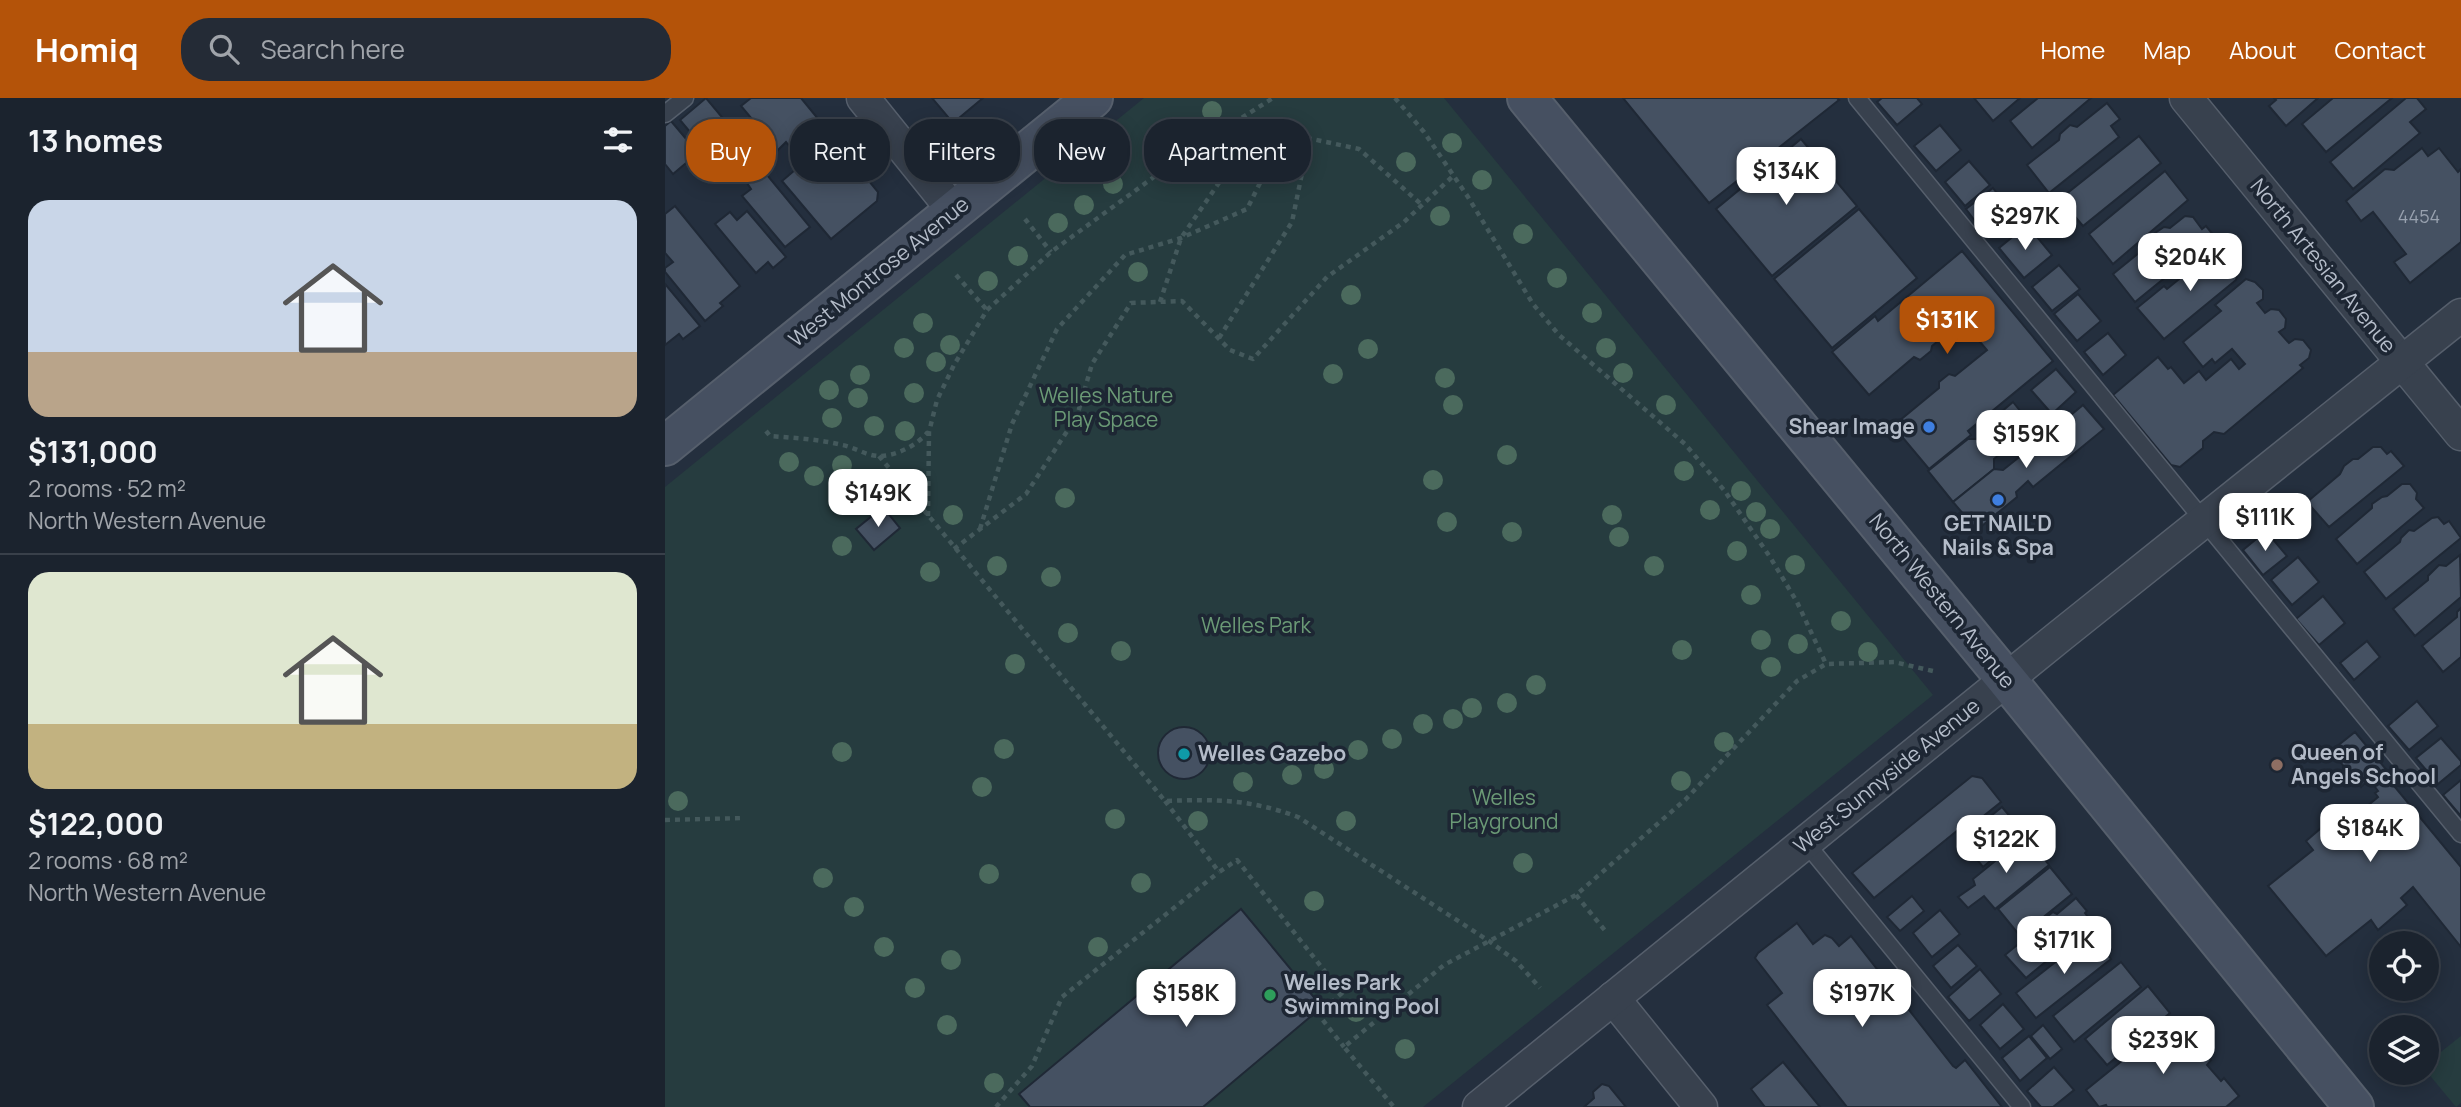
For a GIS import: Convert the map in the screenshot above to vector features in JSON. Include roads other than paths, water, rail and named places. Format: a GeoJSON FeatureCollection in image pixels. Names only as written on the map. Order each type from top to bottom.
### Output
{"type":"FeatureCollection","features":[{"type":"Feature","properties":{"kind":"main road","name":"West Montrose Avenue"},"geometry":{"type":"LineString","coordinates":[[665,446],[1093,98]]}},
{"type":"Feature","properties":{"kind":"main road","name":"North Western Avenue"},"geometry":{"type":"LineString","coordinates":[[1527,98],[2354,1107]]}},
{"type":"Feature","properties":{"kind":"street"},"geometry":{"type":"LineString","coordinates":[[863,98],[954,211]]}},
{"type":"Feature","properties":{"kind":"street","name":"North Artesian Avenue"},"geometry":{"type":"LineString","coordinates":[[2186,98],[2461,434]]}},
{"type":"Feature","properties":{"kind":"street","name":"West Sunnyside Avenue"},"geometry":{"type":"LineString","coordinates":[[1479,1107],[2461,315]]}},
{"type":"Feature","properties":{"kind":"street"},"geometry":{"type":"LineString","coordinates":[[1613,998],[1700,1107]]}},
{"type":"Feature","properties":{"kind":"lane"},"geometry":{"type":"LineString","coordinates":[[665,114],[685,98]]}},
{"type":"Feature","properties":{"kind":"lane"},"geometry":{"type":"LineString","coordinates":[[1857,98],[2461,834]]}},
{"type":"Feature","properties":{"kind":"lane"},"geometry":{"type":"LineString","coordinates":[[1805,842],[2022,1107]]}},
{"type":"Feature","properties":{"kind":"place","name":"Shear Image"},"geometry":{"type":"Point","coordinates":[1929,427]}},
{"type":"Feature","properties":{"kind":"place","name":"GET NAIL'D Nails & Spa"},"geometry":{"type":"Point","coordinates":[1998,500]}},
{"type":"Feature","properties":{"kind":"place","name":"Welles Gazebo"},"geometry":{"type":"Point","coordinates":[1184,754]}},
{"type":"Feature","properties":{"kind":"place","name":"Queen of Angels School"},"geometry":{"type":"Point","coordinates":[2277,765]}},
{"type":"Feature","properties":{"kind":"place","name":"Welles Park Swimming Pool"},"geometry":{"type":"Point","coordinates":[1270,995]}},
{"type":"Feature","properties":{"kind":"park label","name":"Welles Nature Play Space"},"geometry":{"type":"Point","coordinates":[1106,408]}},
{"type":"Feature","properties":{"kind":"park label","name":"Welles Park"},"geometry":{"type":"Point","coordinates":[1256,626]}},
{"type":"Feature","properties":{"kind":"park label","name":"Welles Playground"},"geometry":{"type":"Point","coordinates":[1504,810]}}]}
